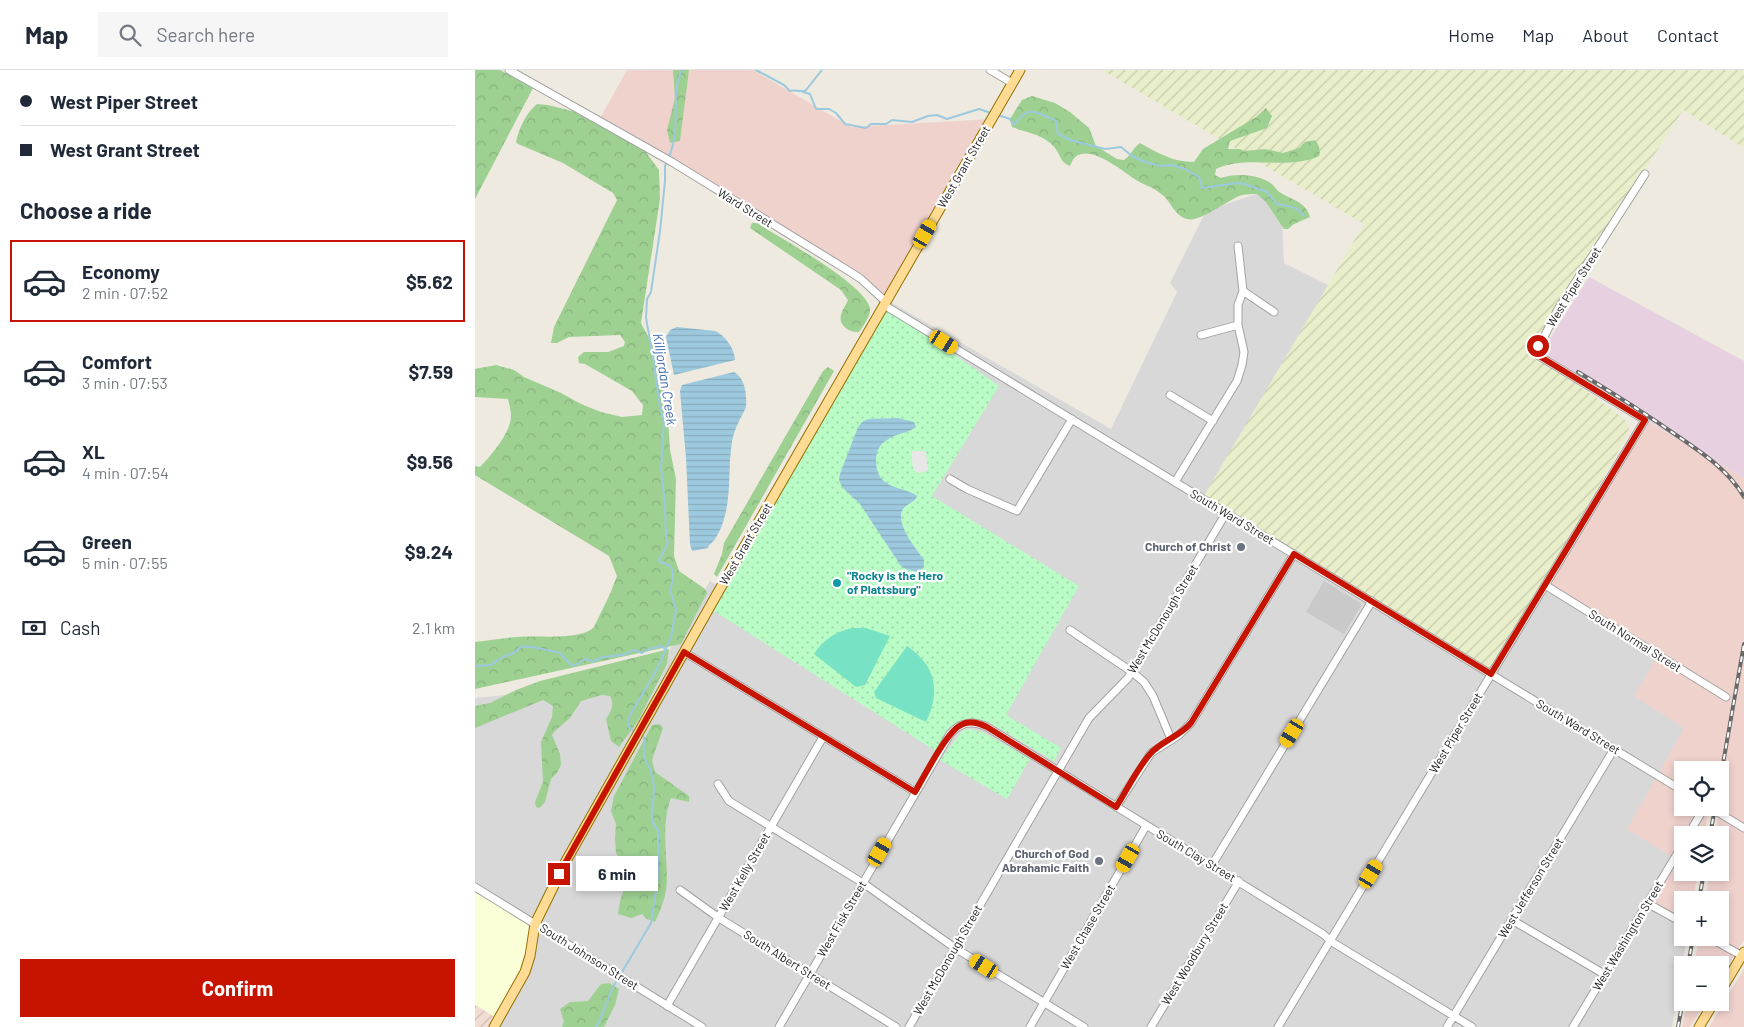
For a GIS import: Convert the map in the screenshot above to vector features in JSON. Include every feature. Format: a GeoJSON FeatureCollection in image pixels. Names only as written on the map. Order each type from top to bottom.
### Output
{"type":"FeatureCollection","features":[{"type":"Feature","properties":{"kind":"main road","name":"West Grant Street"},"geometry":{"type":"LineString","coordinates":[[494,1027],[525,972],[530,956],[535,924],[570,852],[1020,70]]}},
{"type":"Feature","properties":{"kind":"main road"},"geometry":{"type":"LineString","coordinates":[[1729,978],[1743,955]]}},
{"type":"Feature","properties":{"kind":"main road"},"geometry":{"type":"LineString","coordinates":[[1699,1027],[1709,1011]]}},
{"type":"Feature","properties":{"kind":"street","name":"Ward Street"},"geometry":{"type":"LineString","coordinates":[[509,70],[672,162],[852,273],[861,279],[885,304]]}},
{"type":"Feature","properties":{"kind":"street"},"geometry":{"type":"LineString","coordinates":[[990,70],[1012,83]]}},
{"type":"Feature","properties":{"kind":"street","name":"West Piper Street"},"geometry":{"type":"LineString","coordinates":[[1278,1027],[1645,420],[1539,356],[1537,351],[1557,311],[1645,174]]}},
{"type":"Feature","properties":{"kind":"street"},"geometry":{"type":"LineString","coordinates":[[1175,482],[1237,381],[1242,365],[1243,352],[1238,325],[1238,305],[1243,291],[1238,246]]}},
{"type":"Feature","properties":{"kind":"street"},"geometry":{"type":"LineString","coordinates":[[1243,291],[1274,312]]}},
{"type":"Feature","properties":{"kind":"street","name":"South Ward Street"},"geometry":{"type":"LineString","coordinates":[[885,304],[1674,785]]}},
{"type":"Feature","properties":{"kind":"street"},"geometry":{"type":"LineString","coordinates":[[1201,335],[1238,325]]}},
{"type":"Feature","properties":{"kind":"street"},"geometry":{"type":"LineString","coordinates":[[1170,394],[1213,421]]}},
{"type":"Feature","properties":{"kind":"street"},"geometry":{"type":"LineString","coordinates":[[950,479],[979,495],[1017,511],[1072,419]]}},
{"type":"Feature","properties":{"kind":"street","name":"West McDonough Street"},"geometry":{"type":"LineString","coordinates":[[909,1027],[1089,718],[1124,683],[1132,672],[1226,513]]}},
{"type":"Feature","properties":{"kind":"street"},"geometry":{"type":"LineString","coordinates":[[1116,807],[1151,753],[1179,735],[1191,723],[1294,554]]}},
{"type":"Feature","properties":{"kind":"street","name":"South Normal Street"},"geometry":{"type":"LineString","coordinates":[[1545,585],[1726,697]]}},
{"type":"Feature","properties":{"kind":"street"},"geometry":{"type":"LineString","coordinates":[[1213,865],[1372,601]]}},
{"type":"Feature","properties":{"kind":"street"},"geometry":{"type":"LineString","coordinates":[[1070,630],[1132,672],[1149,689],[1171,740]]}},
{"type":"Feature","properties":{"kind":"street"},"geometry":{"type":"LineString","coordinates":[[684,652],[915,792]]}},
{"type":"Feature","properties":{"kind":"street","name":"South Clay Street"},"geometry":{"type":"LineString","coordinates":[[935,759],[950,734],[958,726],[964,723],[975,723],[987,727],[1146,826],[1239,881],[1472,1027]]}},
{"type":"Feature","properties":{"kind":"street","name":"West Kelly Street"},"geometry":{"type":"LineString","coordinates":[[667,1006],[823,737]]}},
{"type":"Feature","properties":{"kind":"street","name":"West Jefferson Street"},"geometry":{"type":"LineString","coordinates":[[1447,1027],[1614,749]]}},
{"type":"Feature","properties":{"kind":"street","name":"West Fisk Street"},"geometry":{"type":"LineString","coordinates":[[779,1027],[935,759]]}},
{"type":"Feature","properties":{"kind":"street"},"geometry":{"type":"LineString","coordinates":[[718,784],[729,802],[863,883],[955,948],[1084,1027]]}},
{"type":"Feature","properties":{"kind":"street"},"geometry":{"type":"LineString","coordinates":[[1724,816],[1744,828]]}},
{"type":"Feature","properties":{"kind":"street","name":"West Chase Street"},"geometry":{"type":"LineString","coordinates":[[1030,1027],[1146,826]]}},
{"type":"Feature","properties":{"kind":"street","name":"West Washington Street"},"geometry":{"type":"LineString","coordinates":[[1573,1027],[1674,859]]}},
{"type":"Feature","properties":{"kind":"street","name":"West Woodbury Street"},"geometry":{"type":"LineString","coordinates":[[1151,1027],[1239,881]]}},
{"type":"Feature","properties":{"kind":"street","name":"South Johnson Street"},"geometry":{"type":"LineString","coordinates":[[475,887],[702,1027]]}},
{"type":"Feature","properties":{"kind":"street","name":"South Albert Street"},"geometry":{"type":"LineString","coordinates":[[680,890],[719,918],[896,1027]]}},
{"type":"Feature","properties":{"kind":"street"},"geometry":{"type":"LineString","coordinates":[[1647,903],[1674,918]]}},
{"type":"Feature","properties":{"kind":"street"},"geometry":{"type":"LineString","coordinates":[[1512,920],[1604,974]]}},
{"type":"Feature","properties":{"kind":"street"},"geometry":{"type":"LineString","coordinates":[[1726,946],[1743,955]]}},
{"type":"Feature","properties":{"kind":"shaded area"},"geometry":{"type":"Polygon","coordinates":[[[627,70],[753,70],[851,127],[992,119],[886,302],[861,279],[599,120],[627,70]]]}},
{"type":"Feature","properties":{"kind":"shaded area"},"geometry":{"type":"Polygon","coordinates":[[[1102,70],[1744,70],[1744,148],[1683,110],[1561,300],[1532,351],[1623,418],[1629,428],[1627,435],[1545,585],[1491,674],[1202,499],[1364,224],[1102,70]]]}},
{"type":"Feature","properties":{"kind":"shaded area"},"geometry":{"type":"Polygon","coordinates":[[[1259,193],[1282,218],[1284,263],[1328,285],[1545,585],[1658,655],[1685,728],[1659,776],[1674,858],[1674,881],[1677,881],[1678,891],[1674,891],[1674,946],[1686,946],[1684,956],[1674,956],[1675,1011],[1672,1027],[475,1027],[475,698],[652,680],[710,581],[721,587],[887,300],[1111,429],[1177,292],[1170,283],[1206,211],[1259,193]]]}},
{"type":"Feature","properties":{"kind":"shaded area"},"geometry":{"type":"Polygon","coordinates":[[[1589,277],[1744,361],[1744,478],[1539,356],[1589,277]]]}},
{"type":"Feature","properties":{"kind":"shaded area"},"geometry":{"type":"Polygon","coordinates":[[[1649,422],[1744,478],[1744,940],[1729,963],[1729,956],[1696,956],[1698,946],[1729,946],[1729,891],[1707,891],[1709,881],[1729,881],[1729,826],[1717,826],[1718,818],[1715,816],[1729,816],[1729,761],[1674,761],[1674,816],[1707,816],[1706,826],[1674,826],[1674,858],[1627,829],[1684,728],[1634,696],[1658,655],[1545,585],[1649,422]]]}},
{"type":"Feature","properties":{"kind":"shaded area"},"geometry":{"type":"Polygon","coordinates":[[[911,451],[926,451],[928,471],[917,473],[913,468],[911,451]]]}},
{"type":"Feature","properties":{"kind":"shaded area"},"geometry":{"type":"Polygon","coordinates":[[[1324,581],[1360,603],[1361,606],[1344,634],[1306,612],[1324,581]]]}},
{"type":"Feature","properties":{"kind":"shaded area"},"geometry":{"type":"Polygon","coordinates":[[[1674,858],[1674,881],[1697,881],[1695,891],[1674,891],[1674,918],[1647,903],[1674,858]]]}},
{"type":"Feature","properties":{"kind":"shaded area"},"geometry":{"type":"Polygon","coordinates":[[[475,887],[535,924],[530,956],[498,1019],[475,1005],[475,887]]]}},
{"type":"Feature","properties":{"kind":"shaded area"},"geometry":{"type":"Polygon","coordinates":[[[1744,969],[1744,1027],[1709,1027],[1719,1011],[1729,1011],[1729,994],[1744,969]]]}},
{"type":"Feature","properties":{"kind":"shaded area"},"geometry":{"type":"Polygon","coordinates":[[[475,1005],[498,1019],[494,1027],[475,1027],[475,1005]]]}},
{"type":"Feature","properties":{"kind":"shaded area"},"geometry":{"type":"Polygon","coordinates":[[[1685,1011],[1700,1011],[1690,1027],[1682,1027],[1685,1011]]]}},
{"type":"Feature","properties":{"kind":"green space"},"geometry":{"type":"Polygon","coordinates":[[[475,70],[500,70],[533,88],[475,199],[475,70]]]}},
{"type":"Feature","properties":{"kind":"green space"},"geometry":{"type":"Polygon","coordinates":[[[673,70],[689,70],[680,141],[670,143],[667,130],[675,98],[673,70]]]}},
{"type":"Feature","properties":{"kind":"green space"},"geometry":{"type":"Polygon","coordinates":[[[1032,96],[1055,103],[1070,112],[1089,128],[1096,146],[1117,159],[1124,160],[1140,143],[1172,159],[1194,162],[1203,149],[1256,117],[1266,108],[1272,116],[1267,128],[1230,141],[1228,149],[1244,151],[1265,149],[1283,153],[1299,148],[1305,142],[1315,140],[1318,143],[1319,156],[1294,162],[1254,162],[1228,165],[1216,169],[1215,175],[1221,178],[1241,175],[1268,181],[1278,191],[1305,207],[1310,217],[1294,224],[1288,229],[1284,229],[1266,202],[1257,194],[1248,194],[1242,195],[1199,218],[1187,219],[1182,217],[1164,196],[1111,163],[1091,154],[1082,154],[1075,157],[1070,166],[1062,160],[1051,143],[1012,127],[1010,119],[1022,100],[1032,96]]]}},
{"type":"Feature","properties":{"kind":"green space"},"geometry":{"type":"Polygon","coordinates":[[[537,104],[576,112],[645,151],[659,170],[660,199],[641,323],[653,346],[666,386],[670,450],[676,479],[674,556],[679,571],[705,589],[707,593],[681,644],[475,689],[475,642],[501,638],[569,636],[588,631],[594,627],[617,576],[609,556],[475,475],[475,466],[480,467],[500,443],[508,429],[511,416],[508,399],[475,397],[475,369],[496,365],[514,370],[524,377],[601,412],[622,417],[642,415],[643,405],[632,391],[585,364],[579,363],[578,357],[584,352],[608,352],[624,346],[625,342],[620,335],[569,337],[557,343],[551,343],[554,327],[617,200],[613,193],[563,163],[516,142],[524,121],[537,104]]]}},
{"type":"Feature","properties":{"kind":"green space"},"geometry":{"type":"Polygon","coordinates":[[[752,223],[757,223],[820,262],[853,286],[870,308],[866,321],[859,332],[848,330],[841,322],[842,313],[848,300],[841,290],[750,228],[752,223]]]}},
{"type":"Feature","properties":{"kind":"green space"},"geometry":{"type":"Polygon","coordinates":[[[884,305],[999,386],[932,496],[1079,586],[1006,715],[1061,748],[1054,761],[990,723],[985,726],[961,725],[939,753],[709,608],[884,305]]]}},
{"type":"Feature","properties":{"kind":"green space"},"geometry":{"type":"Polygon","coordinates":[[[828,367],[834,371],[717,577],[714,574],[724,543],[823,371],[828,367]]]}},
{"type":"Feature","properties":{"kind":"green space"},"geometry":{"type":"Polygon","coordinates":[[[852,628],[866,628],[890,636],[865,685],[856,687],[814,654],[830,637],[852,628]]]}},
{"type":"Feature","properties":{"kind":"green space"},"geometry":{"type":"Polygon","coordinates":[[[907,646],[924,662],[933,680],[933,700],[926,722],[876,698],[874,692],[907,646]]]}},
{"type":"Feature","properties":{"kind":"green space"},"geometry":{"type":"Polygon","coordinates":[[[669,649],[667,664],[638,721],[619,747],[611,741],[606,719],[612,708],[610,696],[602,695],[581,701],[570,718],[555,731],[552,735],[560,754],[561,765],[551,779],[545,802],[539,808],[536,807],[535,802],[543,782],[541,742],[552,717],[553,706],[543,700],[475,728],[475,706],[490,703],[540,681],[669,649]]]}},
{"type":"Feature","properties":{"kind":"green space"},"geometry":{"type":"Polygon","coordinates":[[[660,724],[663,728],[652,760],[655,772],[689,796],[689,802],[671,798],[668,808],[665,828],[667,886],[655,922],[647,919],[642,914],[631,918],[618,914],[626,883],[623,867],[616,853],[616,824],[611,811],[614,796],[652,725],[660,724]]]}},
{"type":"Feature","properties":{"kind":"green space"},"geometry":{"type":"Polygon","coordinates":[[[970,729],[982,732],[1030,759],[1007,799],[940,760],[962,731],[970,729]]]}},
{"type":"Feature","properties":{"kind":"green space"},"geometry":{"type":"Polygon","coordinates":[[[609,983],[619,989],[615,1005],[604,1027],[562,1027],[564,1022],[560,1009],[570,1002],[588,1001],[601,984],[609,983]]]}},
{"type":"Feature","properties":{"kind":"water"},"geometry":{"type":"Polygon","coordinates":[[[677,327],[719,333],[731,347],[735,360],[674,375],[666,337],[670,330],[677,327]]]}},
{"type":"Feature","properties":{"kind":"water"},"geometry":{"type":"Polygon","coordinates":[[[734,372],[741,378],[745,387],[746,407],[732,442],[727,508],[720,530],[713,542],[708,548],[692,551],[680,391],[682,385],[734,372]]]}},
{"type":"Feature","properties":{"kind":"water"},"geometry":{"type":"Polygon","coordinates":[[[898,418],[914,422],[916,427],[890,438],[882,444],[877,454],[877,470],[880,477],[891,486],[917,496],[915,500],[903,509],[901,521],[907,536],[924,560],[924,567],[918,572],[901,566],[860,504],[842,487],[839,480],[858,427],[862,422],[868,419],[898,418]]]}},
{"type":"Feature","properties":{"kind":"waterway","name":"Killjordan Creek"},"geometry":{"type":"LineString","coordinates":[[669,157],[675,132],[676,89],[680,70]]}},
{"type":"Feature","properties":{"kind":"waterway"},"geometry":{"type":"LineString","coordinates":[[756,70],[784,85],[790,91],[806,90],[822,70]]}},
{"type":"Feature","properties":{"kind":"waterway"},"geometry":{"type":"LineString","coordinates":[[803,92],[810,94],[816,109],[829,109],[836,113],[845,124],[866,128],[871,124],[886,124],[892,120],[912,122],[937,115],[947,119],[979,109],[991,113]]}},
{"type":"Feature","properties":{"kind":"waterway"},"geometry":{"type":"LineString","coordinates":[[998,115],[1010,119],[1015,124],[1028,112],[1036,112],[1056,121],[1058,134],[1070,140],[1105,149],[1121,147],[1132,156],[1145,162],[1161,166],[1172,165],[1185,169],[1199,177],[1202,188],[1237,183],[1245,184],[1267,192],[1277,204],[1295,208],[1304,216]]}},
{"type":"Feature","properties":{"kind":"waterway","name":"Killjordan Creek"},"geometry":{"type":"LineString","coordinates":[[634,732],[629,727],[628,719],[658,667],[671,637],[676,609],[670,590],[673,579],[672,569],[669,565],[659,560],[668,543],[661,467],[664,424],[646,318],[647,299],[651,292],[660,231],[667,161]]}},
{"type":"Feature","properties":{"kind":"waterway"},"geometry":{"type":"LineString","coordinates":[[475,666],[491,665],[521,647],[540,648],[560,653],[573,666],[583,660],[588,659],[593,662],[603,657],[623,655],[634,650],[642,653],[661,646],[665,649]]}},
{"type":"Feature","properties":{"kind":"waterway","name":"Killjordan Creek"},"geometry":{"type":"LineString","coordinates":[[622,972],[651,923],[658,877],[658,830],[652,820],[654,788],[652,776],[644,757],[645,740],[643,736]]}},
{"type":"Feature","properties":{"kind":"waterway","name":"Killjordan Creek"},"geometry":{"type":"LineString","coordinates":[[596,1027],[617,980]]}},
{"type":"Feature","properties":{"kind":"railway"},"geometry":{"type":"LineString","coordinates":[[1578,372],[1642,412],[1707,457],[1731,479],[1744,497]]}},
{"type":"Feature","properties":{"kind":"railway"},"geometry":{"type":"LineString","coordinates":[[1724,761],[1744,644]]}},
{"type":"Feature","properties":{"kind":"railway"},"geometry":{"type":"LineString","coordinates":[[1712,826],[1714,816]]}},
{"type":"Feature","properties":{"kind":"railway"},"geometry":{"type":"LineString","coordinates":[[1701,891],[1702,881]]}},
{"type":"Feature","properties":{"kind":"railway"},"geometry":{"type":"LineString","coordinates":[[1690,956],[1692,946]]}},
{"type":"Feature","properties":{"kind":"railway"},"geometry":{"type":"LineString","coordinates":[[1678,1027],[1681,1011]]}},
{"type":"Feature","properties":{"kind":"place","name":"Church of Christ"},"geometry":{"type":"Point","coordinates":[1241,547]}},
{"type":"Feature","properties":{"kind":"place","name":"\"Rocky is the Hero of Plattsburg\""},"geometry":{"type":"Point","coordinates":[837,583]}},
{"type":"Feature","properties":{"kind":"place","name":"Church of God Abrahamic Faith"},"geometry":{"type":"Point","coordinates":[1099,861]}},
{"type":"Feature","properties":{"kind":"route"},"geometry":{"type":"LineString","coordinates":[[559,874],[684,652],[915,792],[950,734],[961,724],[971,722],[987,727],[1116,807],[1151,753],[1179,735],[1191,723],[1294,554],[1491,674],[1645,420],[1539,356],[1538,346]]}}]}
